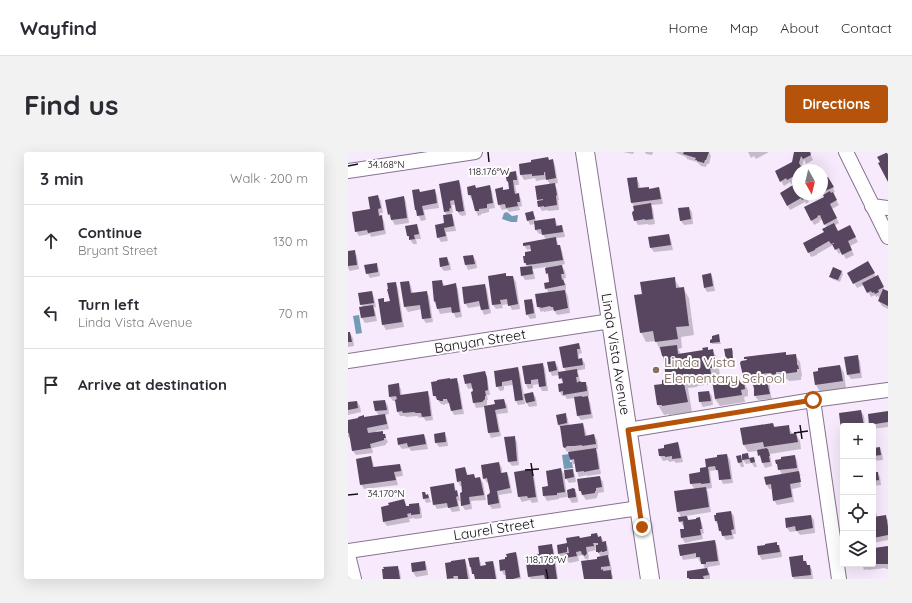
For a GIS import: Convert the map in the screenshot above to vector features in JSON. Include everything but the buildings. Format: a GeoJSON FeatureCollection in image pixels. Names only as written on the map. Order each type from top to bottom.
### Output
{"type":"FeatureCollection","features":[{"type":"Feature","properties":{"kind":"main road","name":"Linda Vista Avenue"},"geometry":{"type":"LineString","coordinates":[[585,152],[650,579]]}},
{"type":"Feature","properties":{"kind":"street"},"geometry":{"type":"LineString","coordinates":[[348,171],[475,152]]}},
{"type":"Feature","properties":{"kind":"street"},"geometry":{"type":"LineString","coordinates":[[846,152],[888,237]]}},
{"type":"Feature","properties":{"kind":"street"},"geometry":{"type":"LineString","coordinates":[[872,206],[888,208]]}},
{"type":"Feature","properties":{"kind":"street","name":"Banyan Street"},"geometry":{"type":"LineString","coordinates":[[348,361],[611,321]]}},
{"type":"Feature","properties":{"kind":"street"},"geometry":{"type":"LineString","coordinates":[[628,430],[813,400],[888,390]]}},
{"type":"Feature","properties":{"kind":"street"},"geometry":{"type":"LineString","coordinates":[[813,400],[839,579]]}},
{"type":"Feature","properties":{"kind":"street","name":"Laurel Street"},"geometry":{"type":"LineString","coordinates":[[348,551],[640,508]]}},
{"type":"Feature","properties":{"kind":"street"},"geometry":{"type":"LineString","coordinates":[[348,556],[354,579]]}},
{"type":"Feature","properties":{"kind":"water"},"geometry":{"type":"Polygon","coordinates":[[[507,212],[512,216],[518,215],[517,222],[502,219],[504,213],[507,212]]]}},
{"type":"Feature","properties":{"kind":"water"},"geometry":{"type":"Polygon","coordinates":[[[359,315],[362,333],[356,334],[353,316],[359,315]]]}},
{"type":"Feature","properties":{"kind":"water"},"geometry":{"type":"Polygon","coordinates":[[[569,454],[570,462],[572,462],[573,468],[564,469],[562,455],[569,454]]]}},
{"type":"Feature","properties":{"kind":"place","name":"Linda Vista Elementary School"},"geometry":{"type":"Point","coordinates":[656,370]}},
{"type":"Feature","properties":{"kind":"route"},"geometry":{"type":"LineString","coordinates":[[642,527],[628,430],[813,400]]}}]}
